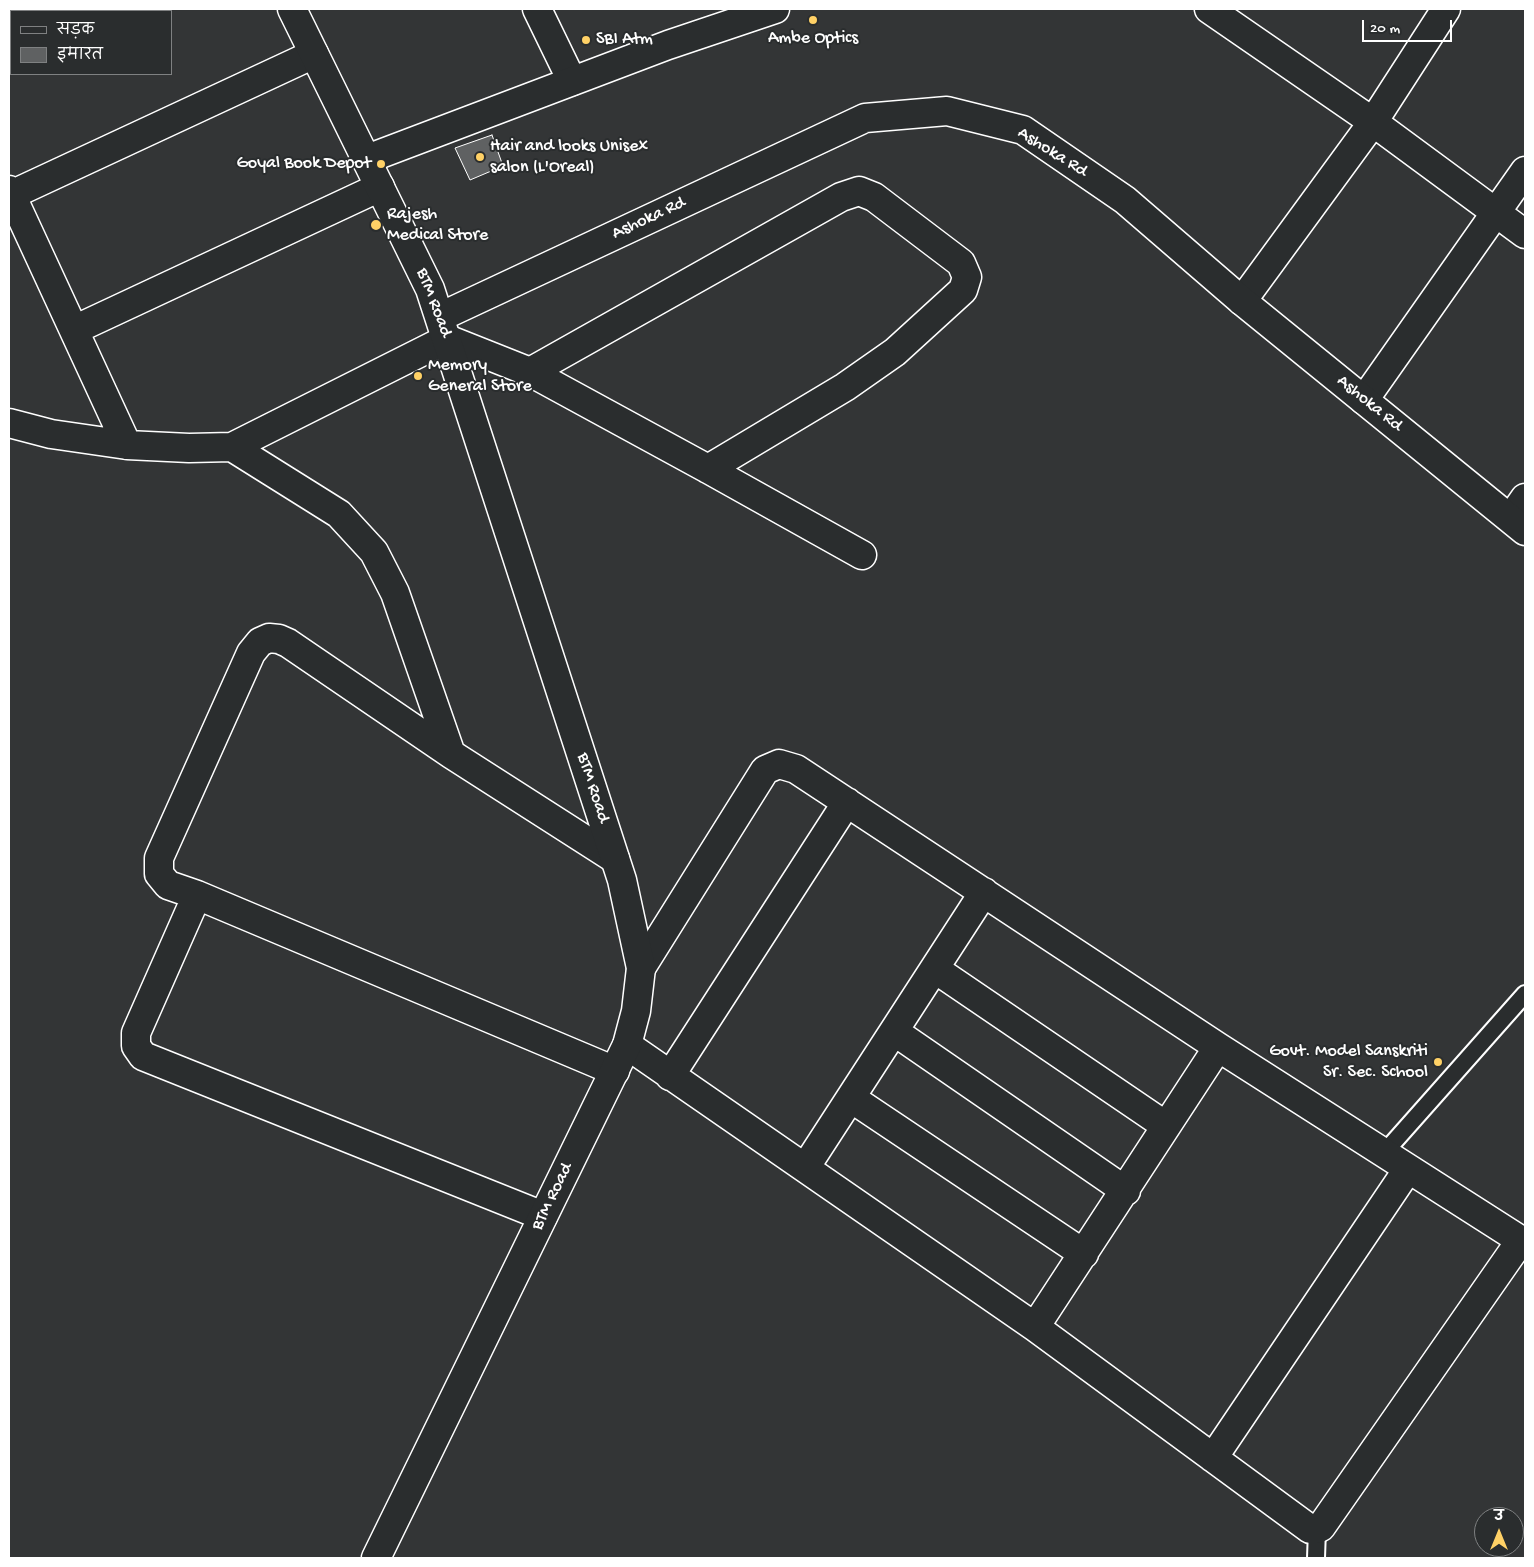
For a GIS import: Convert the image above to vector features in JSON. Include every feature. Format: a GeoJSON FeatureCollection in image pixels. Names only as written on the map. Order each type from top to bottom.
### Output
{"type":"FeatureCollection","features":[{"type":"Feature","properties":{"kind":"street","name":"BTM Road"},"geometry":{"type":"LineString","coordinates":[[292,9],[430,289],[622,880],[641,968],[636,1011],[627,1046],[376,1558]]}},
{"type":"Feature","properties":{"kind":"street"},"geometry":{"type":"LineString","coordinates":[[538,9],[572,81]]}},
{"type":"Feature","properties":{"kind":"street"},"geometry":{"type":"LineString","coordinates":[[367,159],[743,13],[775,9]]}},
{"type":"Feature","properties":{"kind":"street"},"geometry":{"type":"LineString","coordinates":[[1242,301],[1373,122],[1446,9]]}},
{"type":"Feature","properties":{"kind":"street"},"geometry":{"type":"LineString","coordinates":[[1214,10],[1373,122],[1525,234]]}},
{"type":"Feature","properties":{"kind":"street"},"geometry":{"type":"LineString","coordinates":[[127,445],[10,192],[314,54]]}},
{"type":"Feature","properties":{"kind":"street","name":"Ashoka Rd"},"geometry":{"type":"LineString","coordinates":[[232,447],[443,328],[865,118],[947,111],[1023,130],[1125,200],[1242,301],[1364,400],[1520,516]]}},
{"type":"Feature","properties":{"kind":"street"},"geometry":{"type":"LineString","coordinates":[[1364,400],[1525,171]]}},
{"type":"Feature","properties":{"kind":"street"},"geometry":{"type":"LineString","coordinates":[[74,330],[380,187]]}},
{"type":"Feature","properties":{"kind":"street"},"geometry":{"type":"LineString","coordinates":[[530,372],[841,197],[859,191],[874,197],[960,263],[967,277],[963,290],[895,352],[845,387],[708,468]]}},
{"type":"Feature","properties":{"kind":"street"},"geometry":{"type":"LineString","coordinates":[[443,328],[530,372],[708,468],[862,555]]}},
{"type":"Feature","properties":{"kind":"street"},"geometry":{"type":"LineString","coordinates":[[9,424],[51,434],[127,445],[189,448],[232,447],[339,514],[374,552],[395,593],[451,754]]}},
{"type":"Feature","properties":{"kind":"street"},"geometry":{"type":"LineString","coordinates":[[615,859],[451,754],[288,643],[280,639],[269,638],[260,642],[251,653],[159,858],[159,874],[168,885],[197,895],[615,1071]]}},
{"type":"Feature","properties":{"kind":"street"},"geometry":{"type":"LineString","coordinates":[[627,1046],[1035,1327],[1310,1529],[1317,1530],[1321,1528],[1523,1242],[1218,1048],[796,769],[779,764],[765,770],[641,968]]}},
{"type":"Feature","properties":{"kind":"street"},"geometry":{"type":"LineString","coordinates":[[670,1076],[847,802]]}},
{"type":"Feature","properties":{"kind":"street"},"geometry":{"type":"LineString","coordinates":[[805,1168],[984,892]]}},
{"type":"Feature","properties":{"kind":"street"},"geometry":{"type":"LineString","coordinates":[[197,895],[136,1034],[136,1046],[143,1056],[544,1216]]}},
{"type":"Feature","properties":{"kind":"street"},"geometry":{"type":"LineString","coordinates":[[935,969],[1166,1126]]}},
{"type":"Feature","properties":{"kind":"street"},"geometry":{"type":"LineString","coordinates":[[894,1032],[1126,1191]]}},
{"type":"Feature","properties":{"kind":"street"},"geometry":{"type":"LineString","coordinates":[[1035,1327],[1126,1191],[1166,1126],[1218,1048]]}},
{"type":"Feature","properties":{"kind":"street"},"geometry":{"type":"LineString","coordinates":[[851,1098],[1084,1254]]}},
{"type":"Feature","properties":{"kind":"street"},"geometry":{"type":"LineString","coordinates":[[1213,1458],[1408,1169]]}},
{"type":"Feature","properties":{"kind":"lane"},"geometry":{"type":"LineString","coordinates":[[1384,1153],[1525,994]]}},
{"type":"Feature","properties":{"kind":"lane"},"geometry":{"type":"LineString","coordinates":[[1316,1558],[1317,1530]]}},
{"type":"Feature","properties":{"kind":"building","name":"Hair and looks Unisex salon (L'Oreal)"},"geometry":{"type":"Polygon","coordinates":[[[492,135],[503,166],[470,180],[455,148],[492,135]]]}},
{"type":"Feature","properties":{"kind":"place","name":"Ambe Optics"},"geometry":{"type":"Point","coordinates":[813,20]}},
{"type":"Feature","properties":{"kind":"place","name":"SBI Atm"},"geometry":{"type":"Point","coordinates":[586,40]}},
{"type":"Feature","properties":{"kind":"place","name":"Hair and looks Unisex salon (L'Oreal)"},"geometry":{"type":"Point","coordinates":[480,157]}},
{"type":"Feature","properties":{"kind":"place","name":"Goyal Book Depot"},"geometry":{"type":"Point","coordinates":[381,164]}},
{"type":"Feature","properties":{"kind":"place","name":"Rajesh Medical Store"},"geometry":{"type":"Point","coordinates":[376,225]}},
{"type":"Feature","properties":{"kind":"place","name":"Memory General Store"},"geometry":{"type":"Point","coordinates":[418,376]}},
{"type":"Feature","properties":{"kind":"place","name":"Govt. Model Sanskriti Sr. Sec. School"},"geometry":{"type":"Point","coordinates":[1438,1062]}}]}
